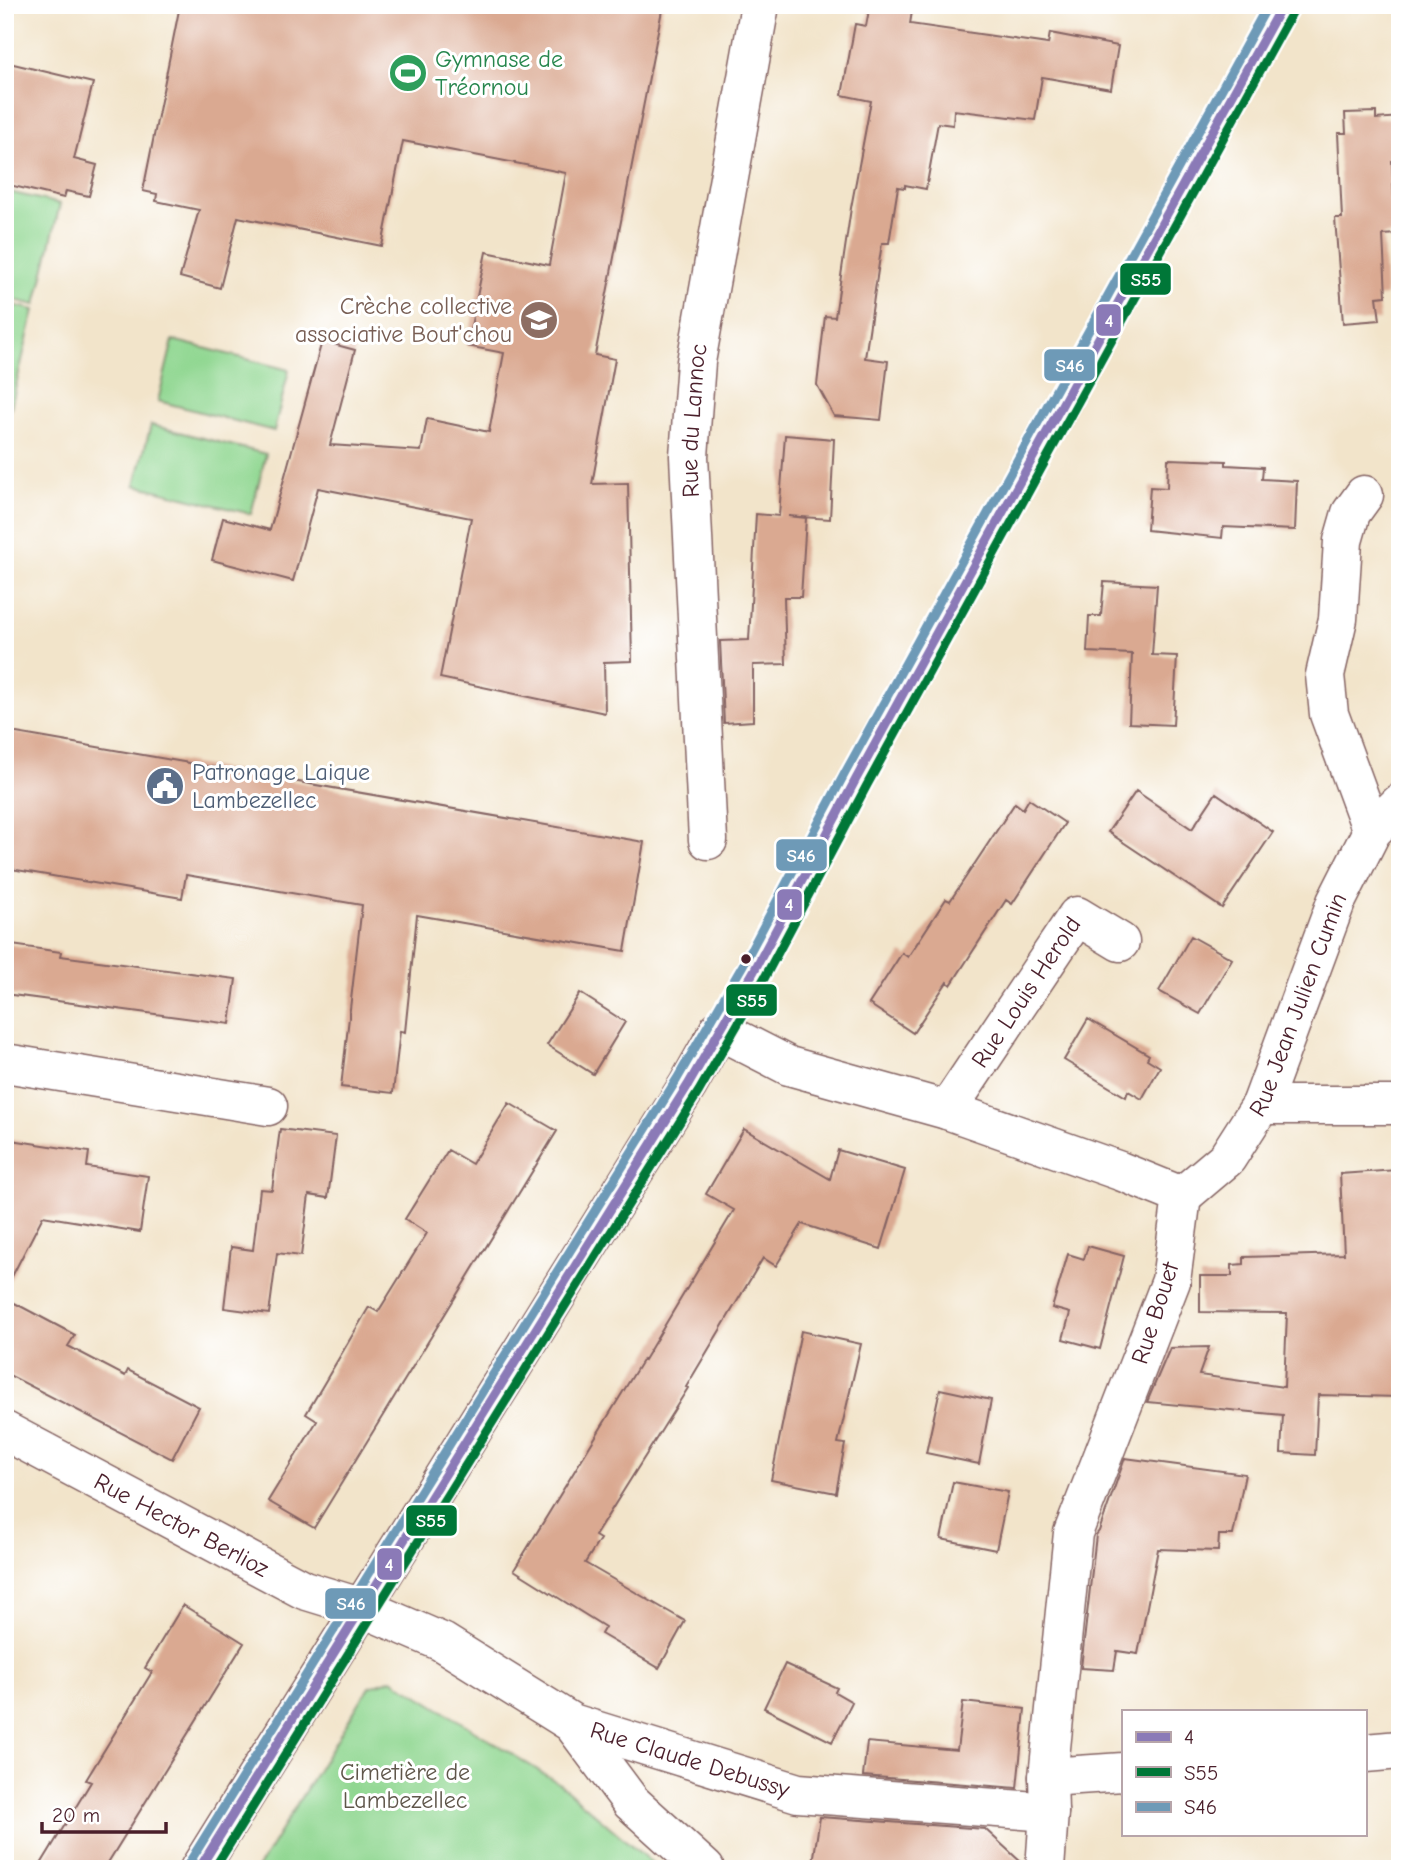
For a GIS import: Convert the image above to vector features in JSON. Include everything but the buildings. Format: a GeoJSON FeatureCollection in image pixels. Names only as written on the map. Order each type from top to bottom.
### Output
{"type":"FeatureCollection","features":[{"type":"Feature","properties":{"kind":"street","name":"Rue du Lannoc"},"geometry":{"type":"LineString","coordinates":[[708,840],[689,456],[696,362],[760,5]]}},
{"type":"Feature","properties":{"kind":"street"},"geometry":{"type":"LineString","coordinates":[[1364,495],[1351,513],[1343,541],[1338,619],[1325,675],[1329,714],[1372,831]]}},
{"type":"Feature","properties":{"kind":"street","name":"Rue Jean Julien Cumin"},"geometry":{"type":"LineString","coordinates":[[1182,1196],[1227,1158],[1261,1105],[1336,902],[1372,831],[1400,803]]}},
{"type":"Feature","properties":{"kind":"street","name":"Rue Louis Herold"},"geometry":{"type":"LineString","coordinates":[[947,1110],[1077,916],[1120,942]]}},
{"type":"Feature","properties":{"kind":"street"},"geometry":{"type":"LineString","coordinates":[[200,1869],[688,1085],[719,1030],[789,1066],[947,1110],[1108,1166],[1182,1196]]}},
{"type":"Feature","properties":{"kind":"street"},"geometry":{"type":"LineString","coordinates":[[5,1063],[268,1106]]}},
{"type":"Feature","properties":{"kind":"street"},"geometry":{"type":"LineString","coordinates":[[1261,1105],[1400,1105]]}},
{"type":"Feature","properties":{"kind":"street","name":"Rue Bouet"},"geometry":{"type":"LineString","coordinates":[[1045,1869],[1048,1795],[1073,1533],[1171,1281],[1182,1196]]}},
{"type":"Feature","properties":{"kind":"street","name":"Rue Hector Berlioz"},"geometry":{"type":"LineString","coordinates":[[5,1431],[296,1586],[363,1608]]}},
{"type":"Feature","properties":{"kind":"street","name":"Rue Claude Debussy"},"geometry":{"type":"LineString","coordinates":[[363,1608],[442,1642],[572,1723],[798,1793],[1048,1795],[1122,1772]]}},
{"type":"Feature","properties":{"kind":"street"},"geometry":{"type":"LineString","coordinates":[[572,1723],[631,1802],[705,1869]]}},
{"type":"Feature","properties":{"kind":"street"},"geometry":{"type":"LineString","coordinates":[[1366,1753],[1400,1750]]}},
{"type":"Feature","properties":{"kind":"green space"},"geometry":{"type":"Polygon","coordinates":[[[5,191],[60,204],[36,305],[5,298],[5,191]]]}},
{"type":"Feature","properties":{"kind":"green space"},"geometry":{"type":"Polygon","coordinates":[[[5,303],[34,310],[10,411],[5,410],[5,303]]]}},
{"type":"Feature","properties":{"kind":"green space"},"geometry":{"type":"Polygon","coordinates":[[[173,340],[289,370],[274,431],[158,401],[173,340]]]}},
{"type":"Feature","properties":{"kind":"green space"},"geometry":{"type":"Polygon","coordinates":[[[151,425],[266,454],[251,514],[135,485],[151,425]]]}},
{"type":"Feature","properties":{"kind":"green space","name":"Cimetière de Lambezellec"},"geometry":{"type":"Polygon","coordinates":[[[392,1679],[560,1784],[659,1869],[257,1869],[369,1687],[392,1679]]]}},
{"type":"Feature","properties":{"kind":"transit line","name":"S46"},"geometry":{"type":"LineString","coordinates":[[189,1863],[677,1079],[743,965],[845,773],[1268,5]]}},
{"type":"Feature","properties":{"kind":"transit line","name":"4"},"geometry":{"type":"LineString","coordinates":[[199,1869],[688,1085],[754,971],[856,779],[1282,5]]}},
{"type":"Feature","properties":{"kind":"transit line","name":"S55"},"geometry":{"type":"LineString","coordinates":[[214,1869],[699,1091],[765,977],[867,785],[1293,11]]}},
{"type":"Feature","properties":{"kind":"place","name":"Gymnase de Tréornou"},"geometry":{"type":"Point","coordinates":[408,73]}},
{"type":"Feature","properties":{"kind":"place","name":"Crèche collective associative Bout'chou"},"geometry":{"type":"Point","coordinates":[539,320]}},
{"type":"Feature","properties":{"kind":"place","name":"Patronage Laique Lambezellec"},"geometry":{"type":"Point","coordinates":[165,786]}}]}
